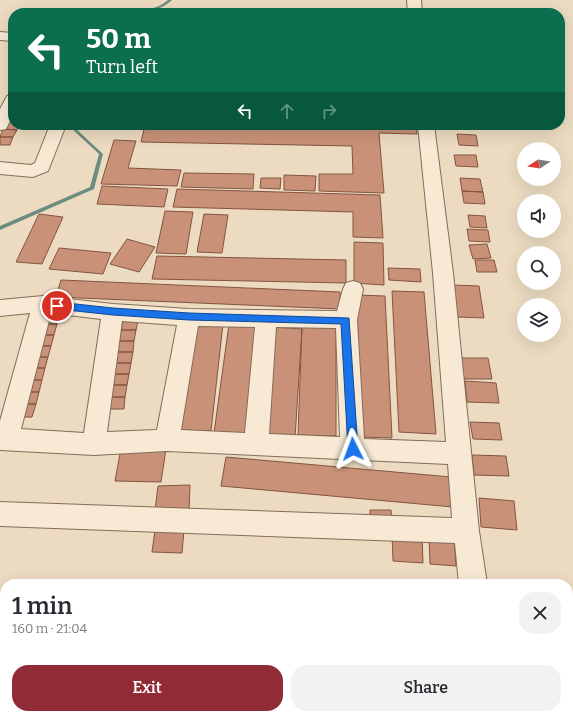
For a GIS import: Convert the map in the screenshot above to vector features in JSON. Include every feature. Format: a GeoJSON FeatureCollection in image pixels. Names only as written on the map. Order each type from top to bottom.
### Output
{"type":"FeatureCollection","features":[{"type":"Feature","properties":{"kind":"street"},"geometry":{"type":"LineString","coordinates":[[0,125],[8,109]]}},
{"type":"Feature","properties":{"kind":"street"},"geometry":{"type":"LineString","coordinates":[[0,168],[33,171],[42,167],[56,130]]}},
{"type":"Feature","properties":{"kind":"street"},"geometry":{"type":"LineString","coordinates":[[427,130],[443,273],[466,531],[472,579]]}},
{"type":"Feature","properties":{"kind":"street"},"geometry":{"type":"LineString","coordinates":[[353,289],[346,320],[353,449]]}},
{"type":"Feature","properties":{"kind":"street"},"geometry":{"type":"LineString","coordinates":[[43,304],[3,439],[94,444],[167,440],[459,454]]}},
{"type":"Feature","properties":{"kind":"street"},"geometry":{"type":"LineString","coordinates":[[0,308],[43,304],[113,312],[189,317],[346,320]]}},
{"type":"Feature","properties":{"kind":"street"},"geometry":{"type":"LineString","coordinates":[[94,444],[113,312]]}},
{"type":"Feature","properties":{"kind":"street"},"geometry":{"type":"LineString","coordinates":[[167,440],[189,317]]}},
{"type":"Feature","properties":{"kind":"street"},"geometry":{"type":"LineString","coordinates":[[256,444],[266,319]]}},
{"type":"Feature","properties":{"kind":"street"},"geometry":{"type":"LineString","coordinates":[[0,514],[466,531]]}},
{"type":"Feature","properties":{"kind":"building"},"geometry":{"type":"Polygon","coordinates":[[[6,122],[8,122],[8,129],[3,129],[6,122]]]}},
{"type":"Feature","properties":{"kind":"building"},"geometry":{"type":"Polygon","coordinates":[[[3,129],[17,130],[13,137],[0,137],[3,129]]]}},
{"type":"Feature","properties":{"kind":"building"},"geometry":{"type":"Polygon","coordinates":[[[144,130],[417,130],[417,134],[379,133],[384,193],[319,191],[319,174],[353,174],[352,146],[141,142],[144,130]]]}},
{"type":"Feature","properties":{"kind":"building"},"geometry":{"type":"Polygon","coordinates":[[[457,134],[476,135],[478,146],[459,145],[457,134]]]}},
{"type":"Feature","properties":{"kind":"building"},"geometry":{"type":"Polygon","coordinates":[[[0,137],[13,137],[10,145],[0,145],[0,137]]]}},
{"type":"Feature","properties":{"kind":"building"},"geometry":{"type":"Polygon","coordinates":[[[114,140],[136,141],[128,168],[181,170],[177,186],[101,184],[114,140]]]}},
{"type":"Feature","properties":{"kind":"building"},"geometry":{"type":"Polygon","coordinates":[[[454,155],[476,155],[478,167],[456,166],[454,155]]]}},
{"type":"Feature","properties":{"kind":"building"},"geometry":{"type":"Polygon","coordinates":[[[184,173],[254,174],[253,189],[181,187],[184,173]]]}},
{"type":"Feature","properties":{"kind":"building"},"geometry":{"type":"Polygon","coordinates":[[[284,175],[316,176],[315,191],[284,190],[284,175]]]}},
{"type":"Feature","properties":{"kind":"building"},"geometry":{"type":"Polygon","coordinates":[[[261,178],[281,178],[280,189],[260,188],[261,178]]]}},
{"type":"Feature","properties":{"kind":"building"},"geometry":{"type":"Polygon","coordinates":[[[460,178],[480,179],[483,192],[462,191],[460,178]]]}},
{"type":"Feature","properties":{"kind":"building"},"geometry":{"type":"Polygon","coordinates":[[[102,186],[168,189],[164,207],[97,204],[102,186]]]}},
{"type":"Feature","properties":{"kind":"building"},"geometry":{"type":"Polygon","coordinates":[[[177,189],[380,195],[383,238],[353,237],[353,212],[173,207],[177,189]]]}},
{"type":"Feature","properties":{"kind":"building"},"geometry":{"type":"Polygon","coordinates":[[[462,191],[483,192],[485,204],[464,203],[462,191]]]}},
{"type":"Feature","properties":{"kind":"building"},"geometry":{"type":"Polygon","coordinates":[[[165,211],[193,212],[186,254],[156,253],[165,211]]]}},
{"type":"Feature","properties":{"kind":"building"},"geometry":{"type":"Polygon","coordinates":[[[39,214],[63,217],[42,264],[16,262],[39,214]]]}},
{"type":"Feature","properties":{"kind":"building"},"geometry":{"type":"Polygon","coordinates":[[[204,214],[228,215],[222,253],[197,252],[204,214]]]}},
{"type":"Feature","properties":{"kind":"building"},"geometry":{"type":"Polygon","coordinates":[[[468,215],[485,216],[487,228],[470,227],[468,215]]]}},
{"type":"Feature","properties":{"kind":"building"},"geometry":{"type":"Polygon","coordinates":[[[467,229],[488,230],[490,242],[469,241],[467,229]]]}},
{"type":"Feature","properties":{"kind":"building"},"geometry":{"type":"Polygon","coordinates":[[[127,239],[155,247],[139,272],[110,264],[127,239]]]}},
{"type":"Feature","properties":{"kind":"building"},"geometry":{"type":"Polygon","coordinates":[[[354,242],[383,243],[384,285],[354,283],[354,242]]]}},
{"type":"Feature","properties":{"kind":"building"},"geometry":{"type":"Polygon","coordinates":[[[487,244],[491,258],[473,259],[469,245],[487,244]]]}},
{"type":"Feature","properties":{"kind":"building"},"geometry":{"type":"Polygon","coordinates":[[[59,248],[111,253],[103,274],[49,269],[59,248]]]}},
{"type":"Feature","properties":{"kind":"building"},"geometry":{"type":"Polygon","coordinates":[[[157,256],[346,260],[346,283],[152,279],[157,256]]]}},
{"type":"Feature","properties":{"kind":"building"},"geometry":{"type":"Polygon","coordinates":[[[475,260],[494,260],[497,272],[477,272],[475,260]]]}},
{"type":"Feature","properties":{"kind":"building"},"geometry":{"type":"Polygon","coordinates":[[[388,268],[420,269],[421,282],[389,280],[388,268]]]}},
{"type":"Feature","properties":{"kind":"building"},"geometry":{"type":"Polygon","coordinates":[[[61,280],[340,292],[340,309],[56,297],[61,280]]]}},
{"type":"Feature","properties":{"kind":"building"},"geometry":{"type":"Polygon","coordinates":[[[452,285],[479,286],[484,318],[457,317],[452,285]]]}},
{"type":"Feature","properties":{"kind":"building"},"geometry":{"type":"Polygon","coordinates":[[[392,291],[424,292],[436,434],[399,432],[392,291]]]}},
{"type":"Feature","properties":{"kind":"building"},"geometry":{"type":"Polygon","coordinates":[[[357,295],[385,296],[392,438],[360,437],[357,295]]]}},
{"type":"Feature","properties":{"kind":"building"},"geometry":{"type":"Polygon","coordinates":[[[45,314],[59,314],[57,324],[42,324],[45,314]]]}},
{"type":"Feature","properties":{"kind":"building"},"geometry":{"type":"Polygon","coordinates":[[[123,320],[138,320],[136,330],[121,330],[123,320]]]}},
{"type":"Feature","properties":{"kind":"building"},"geometry":{"type":"Polygon","coordinates":[[[195,323],[223,324],[211,431],[179,430],[195,323]]]}},
{"type":"Feature","properties":{"kind":"building"},"geometry":{"type":"Polygon","coordinates":[[[42,324],[57,324],[54,335],[39,335],[42,324]]]}},
{"type":"Feature","properties":{"kind":"building"},"geometry":{"type":"Polygon","coordinates":[[[229,324],[257,325],[246,434],[214,433],[229,324]]]}},
{"type":"Feature","properties":{"kind":"building"},"geometry":{"type":"Polygon","coordinates":[[[302,326],[336,327],[336,436],[298,435],[302,326]]]}},
{"type":"Feature","properties":{"kind":"building"},"geometry":{"type":"Polygon","coordinates":[[[274,327],[302,329],[295,438],[264,436],[274,327]]]}},
{"type":"Feature","properties":{"kind":"building"},"geometry":{"type":"Polygon","coordinates":[[[121,330],[136,330],[134,341],[119,341],[121,330]]]}},
{"type":"Feature","properties":{"kind":"building"},"geometry":{"type":"Polygon","coordinates":[[[39,335],[54,335],[51,346],[37,346],[39,335]]]}},
{"type":"Feature","properties":{"kind":"building"},"geometry":{"type":"Polygon","coordinates":[[[119,341],[134,341],[133,352],[117,352],[119,341]]]}},
{"type":"Feature","properties":{"kind":"building"},"geometry":{"type":"Polygon","coordinates":[[[37,346],[51,346],[48,357],[34,357],[37,346]]]}},
{"type":"Feature","properties":{"kind":"building"},"geometry":{"type":"Polygon","coordinates":[[[117,352],[133,352],[131,363],[115,363],[117,352]]]}},
{"type":"Feature","properties":{"kind":"building"},"geometry":{"type":"Polygon","coordinates":[[[34,357],[48,357],[45,368],[30,368],[34,357]]]}},
{"type":"Feature","properties":{"kind":"building"},"geometry":{"type":"Polygon","coordinates":[[[460,358],[488,358],[492,379],[464,379],[460,358]]]}},
{"type":"Feature","properties":{"kind":"building"},"geometry":{"type":"Polygon","coordinates":[[[115,363],[131,363],[129,374],[113,374],[115,363]]]}},
{"type":"Feature","properties":{"kind":"building"},"geometry":{"type":"Polygon","coordinates":[[[30,368],[45,368],[42,380],[27,380],[30,368]]]}},
{"type":"Feature","properties":{"kind":"building"},"geometry":{"type":"Polygon","coordinates":[[[113,374],[129,374],[127,385],[111,385],[113,374]]]}},
{"type":"Feature","properties":{"kind":"building"},"geometry":{"type":"Polygon","coordinates":[[[27,380],[42,380],[39,392],[24,392],[27,380]]]}},
{"type":"Feature","properties":{"kind":"building"},"geometry":{"type":"Polygon","coordinates":[[[465,381],[496,383],[499,403],[467,402],[465,381]]]}},
{"type":"Feature","properties":{"kind":"building"},"geometry":{"type":"Polygon","coordinates":[[[111,385],[127,385],[125,397],[109,397],[111,385]]]}},
{"type":"Feature","properties":{"kind":"building"},"geometry":{"type":"Polygon","coordinates":[[[24,392],[39,392],[36,404],[20,404],[24,392]]]}},
{"type":"Feature","properties":{"kind":"building"},"geometry":{"type":"Polygon","coordinates":[[[109,397],[125,397],[124,409],[107,409],[109,397]]]}},
{"type":"Feature","properties":{"kind":"building"},"geometry":{"type":"Polygon","coordinates":[[[20,404],[36,404],[32,417],[17,417],[20,404]]]}},
{"type":"Feature","properties":{"kind":"building"},"geometry":{"type":"Polygon","coordinates":[[[470,422],[499,423],[502,440],[473,439],[470,422]]]}},
{"type":"Feature","properties":{"kind":"building"},"geometry":{"type":"Polygon","coordinates":[[[121,448],[166,449],[161,482],[115,481],[121,448]]]}},
{"type":"Feature","properties":{"kind":"building"},"geometry":{"type":"Polygon","coordinates":[[[472,455],[506,456],[509,476],[474,475],[472,455]]]}},
{"type":"Feature","properties":{"kind":"building"},"geometry":{"type":"Polygon","coordinates":[[[226,457],[451,477],[453,507],[221,486],[226,457]]]}},
{"type":"Feature","properties":{"kind":"building"},"geometry":{"type":"Polygon","coordinates":[[[190,485],[189,510],[155,510],[158,486],[190,485]]]}},
{"type":"Feature","properties":{"kind":"building"},"geometry":{"type":"Polygon","coordinates":[[[479,498],[514,501],[517,530],[481,527],[479,498]]]}},
{"type":"Feature","properties":{"kind":"building"},"geometry":{"type":"Polygon","coordinates":[[[370,510],[391,510],[392,522],[370,521],[370,510]]]}},
{"type":"Feature","properties":{"kind":"building"},"geometry":{"type":"Polygon","coordinates":[[[155,530],[184,530],[182,553],[152,552],[155,530]]]}},
{"type":"Feature","properties":{"kind":"building"},"geometry":{"type":"Polygon","coordinates":[[[392,534],[422,537],[423,563],[393,561],[392,534]]]}},
{"type":"Feature","properties":{"kind":"building"},"geometry":{"type":"Polygon","coordinates":[[[429,535],[454,537],[456,566],[430,564],[429,535]]]}},
{"type":"Feature","properties":{"kind":"waterway"},"geometry":{"type":"LineString","coordinates":[[158,8],[165,5],[170,0]]}},
{"type":"Feature","properties":{"kind":"waterway"},"geometry":{"type":"LineString","coordinates":[[0,228],[92,188],[101,154],[75,130]]}},
{"type":"Feature","properties":{"kind":"route"},"geometry":{"type":"LineString","coordinates":[[57,306],[113,312],[189,317],[346,320],[353,449]]}}]}
